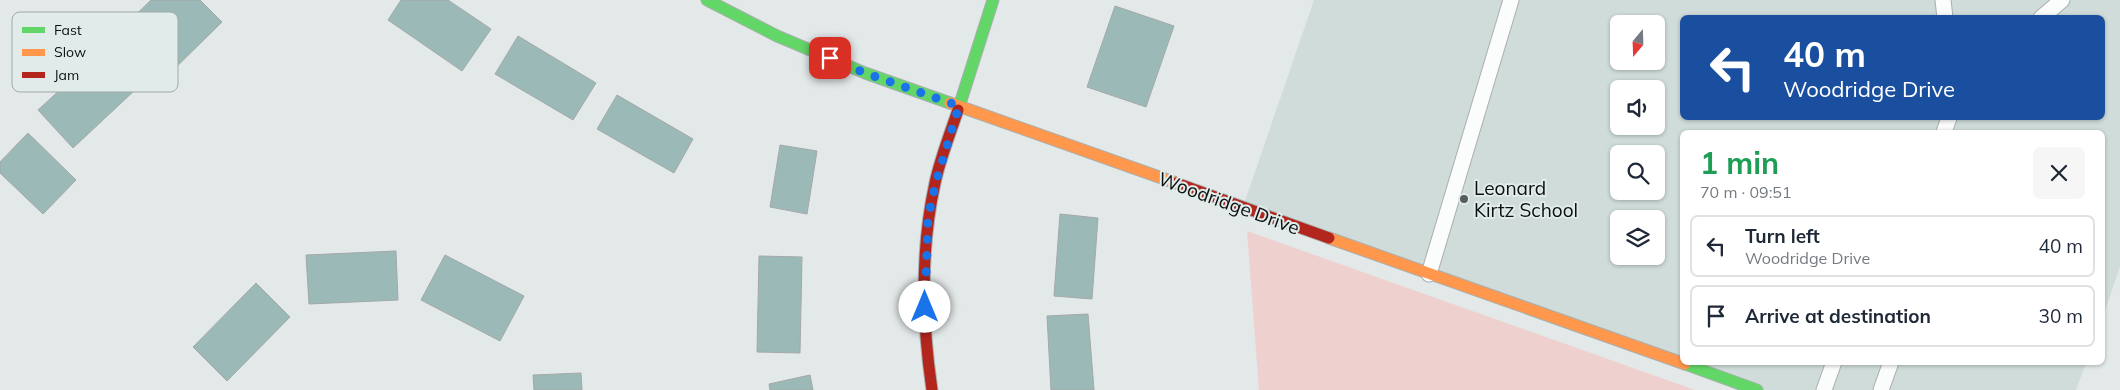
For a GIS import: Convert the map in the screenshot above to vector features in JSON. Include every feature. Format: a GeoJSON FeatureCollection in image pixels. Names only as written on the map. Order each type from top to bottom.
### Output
{"type":"FeatureCollection","features":[{"type":"Feature","properties":{"kind":"street","name":"Woodridge Drive"},"geometry":{"type":"LineString","coordinates":[[707,0],[777,36],[865,73],[1680,363]]}},
{"type":"Feature","properties":{"kind":"street"},"geometry":{"type":"LineString","coordinates":[[932,390],[927,355],[924,291],[928,218],[936,182],[993,0]]}},
{"type":"Feature","properties":{"kind":"street","name":"Woodridge Drive"},"geometry":{"type":"LineString","coordinates":[[1686,365],[1757,390]]}},
{"type":"Feature","properties":{"kind":"lane"},"geometry":{"type":"LineString","coordinates":[[1429,274],[1511,0]]}},
{"type":"Feature","properties":{"kind":"lane"},"geometry":{"type":"LineString","coordinates":[[1942,0],[1944,15]]}},
{"type":"Feature","properties":{"kind":"lane"},"geometry":{"type":"LineString","coordinates":[[2044,15],[2062,0]]}},
{"type":"Feature","properties":{"kind":"lane"},"geometry":{"type":"LineString","coordinates":[[1824,390],[1833,365]]}},
{"type":"Feature","properties":{"kind":"lane"},"geometry":{"type":"LineString","coordinates":[[1881,390],[1890,365]]}},
{"type":"Feature","properties":{"kind":"shaded area","name":"Leonard Kirtz School"},"geometry":{"type":"Polygon","coordinates":[[[1314,0],[2120,0],[2120,267],[2105,310],[2105,130],[1680,130],[1680,363],[1243,207],[1314,0]]]}},
{"type":"Feature","properties":{"kind":"shaded area"},"geometry":{"type":"Polygon","coordinates":[[[1247,231],[1695,390],[1259,390],[1247,231]]]}},
{"type":"Feature","properties":{"kind":"shaded area","name":"Leonard Kirtz School"},"geometry":{"type":"Polygon","coordinates":[[[1687,365],[2085,365],[2076,390],[1757,390],[1687,365]]]}},
{"type":"Feature","properties":{"kind":"building"},"geometry":{"type":"Polygon","coordinates":[[[151,0],[200,0],[222,22],[178,65],[178,12],[139,12],[151,0]]]}},
{"type":"Feature","properties":{"kind":"building"},"geometry":{"type":"Polygon","coordinates":[[[401,0],[448,0],[491,29],[462,71],[388,20],[401,0]]]}},
{"type":"Feature","properties":{"kind":"building"},"geometry":{"type":"Polygon","coordinates":[[[1115,6],[1174,26],[1146,107],[1087,87],[1115,6]]]}},
{"type":"Feature","properties":{"kind":"building"},"geometry":{"type":"Polygon","coordinates":[[[518,36],[596,83],[573,120],[495,74],[518,36]]]}},
{"type":"Feature","properties":{"kind":"building"},"geometry":{"type":"Polygon","coordinates":[[[58,92],[133,92],[73,148],[38,110],[58,92]]]}},
{"type":"Feature","properties":{"kind":"building"},"geometry":{"type":"Polygon","coordinates":[[[617,95],[693,139],[674,173],[597,129],[617,95]]]}},
{"type":"Feature","properties":{"kind":"building"},"geometry":{"type":"Polygon","coordinates":[[[28,133],[76,180],[43,214],[0,173],[0,162],[28,133]]]}},
{"type":"Feature","properties":{"kind":"building"},"geometry":{"type":"Polygon","coordinates":[[[780,145],[817,151],[807,214],[770,207],[780,145]]]}},
{"type":"Feature","properties":{"kind":"building"},"geometry":{"type":"Polygon","coordinates":[[[1060,214],[1098,218],[1092,299],[1054,296],[1060,214]]]}},
{"type":"Feature","properties":{"kind":"building"},"geometry":{"type":"Polygon","coordinates":[[[396,251],[398,300],[309,304],[306,255],[396,251]]]}},
{"type":"Feature","properties":{"kind":"building"},"geometry":{"type":"Polygon","coordinates":[[[445,255],[524,296],[500,341],[421,300],[445,255]]]}},
{"type":"Feature","properties":{"kind":"building"},"geometry":{"type":"Polygon","coordinates":[[[759,256],[802,257],[800,353],[757,352],[759,256]]]}},
{"type":"Feature","properties":{"kind":"building"},"geometry":{"type":"Polygon","coordinates":[[[256,283],[290,317],[227,381],[193,347],[256,283]]]}},
{"type":"Feature","properties":{"kind":"building"},"geometry":{"type":"Polygon","coordinates":[[[1088,314],[1094,390],[1051,390],[1047,316],[1088,314]]]}},
{"type":"Feature","properties":{"kind":"building"},"geometry":{"type":"Polygon","coordinates":[[[581,373],[582,390],[534,390],[533,375],[581,373]]]}},
{"type":"Feature","properties":{"kind":"building"},"geometry":{"type":"Polygon","coordinates":[[[810,375],[813,390],[770,390],[769,384],[810,375]]]}},
{"type":"Feature","properties":{"kind":"traffic: fast"},"geometry":{"type":"LineString","coordinates":[[707,0],[777,36],[865,73],[950,103]]}},
{"type":"Feature","properties":{"kind":"traffic: fast"},"geometry":{"type":"LineString","coordinates":[[958,110],[993,0]]}},
{"type":"Feature","properties":{"kind":"traffic: fast"},"geometry":{"type":"LineString","coordinates":[[1688,365],[1757,390]]}},
{"type":"Feature","properties":{"kind":"traffic: slow"},"geometry":{"type":"LineString","coordinates":[[950,103],[1176,183]]}},
{"type":"Feature","properties":{"kind":"traffic: slow"},"geometry":{"type":"LineString","coordinates":[[1329,238],[1680,362]]}},
{"type":"Feature","properties":{"kind":"traffic: jam"},"geometry":{"type":"LineString","coordinates":[[932,390],[926,339],[924,287],[927,234],[937,174],[958,110]]}},
{"type":"Feature","properties":{"kind":"traffic: jam"},"geometry":{"type":"LineString","coordinates":[[1176,183],[1329,238]]}},
{"type":"Feature","properties":{"kind":"place","name":"Leonard Kirtz School"},"geometry":{"type":"Point","coordinates":[1464,199]}},
{"type":"Feature","properties":{"kind":"route"},"geometry":{"type":"LineString","coordinates":[[830,58],[865,73],[959,106],[936,182],[928,218],[924,291],[925,307]]}}]}
